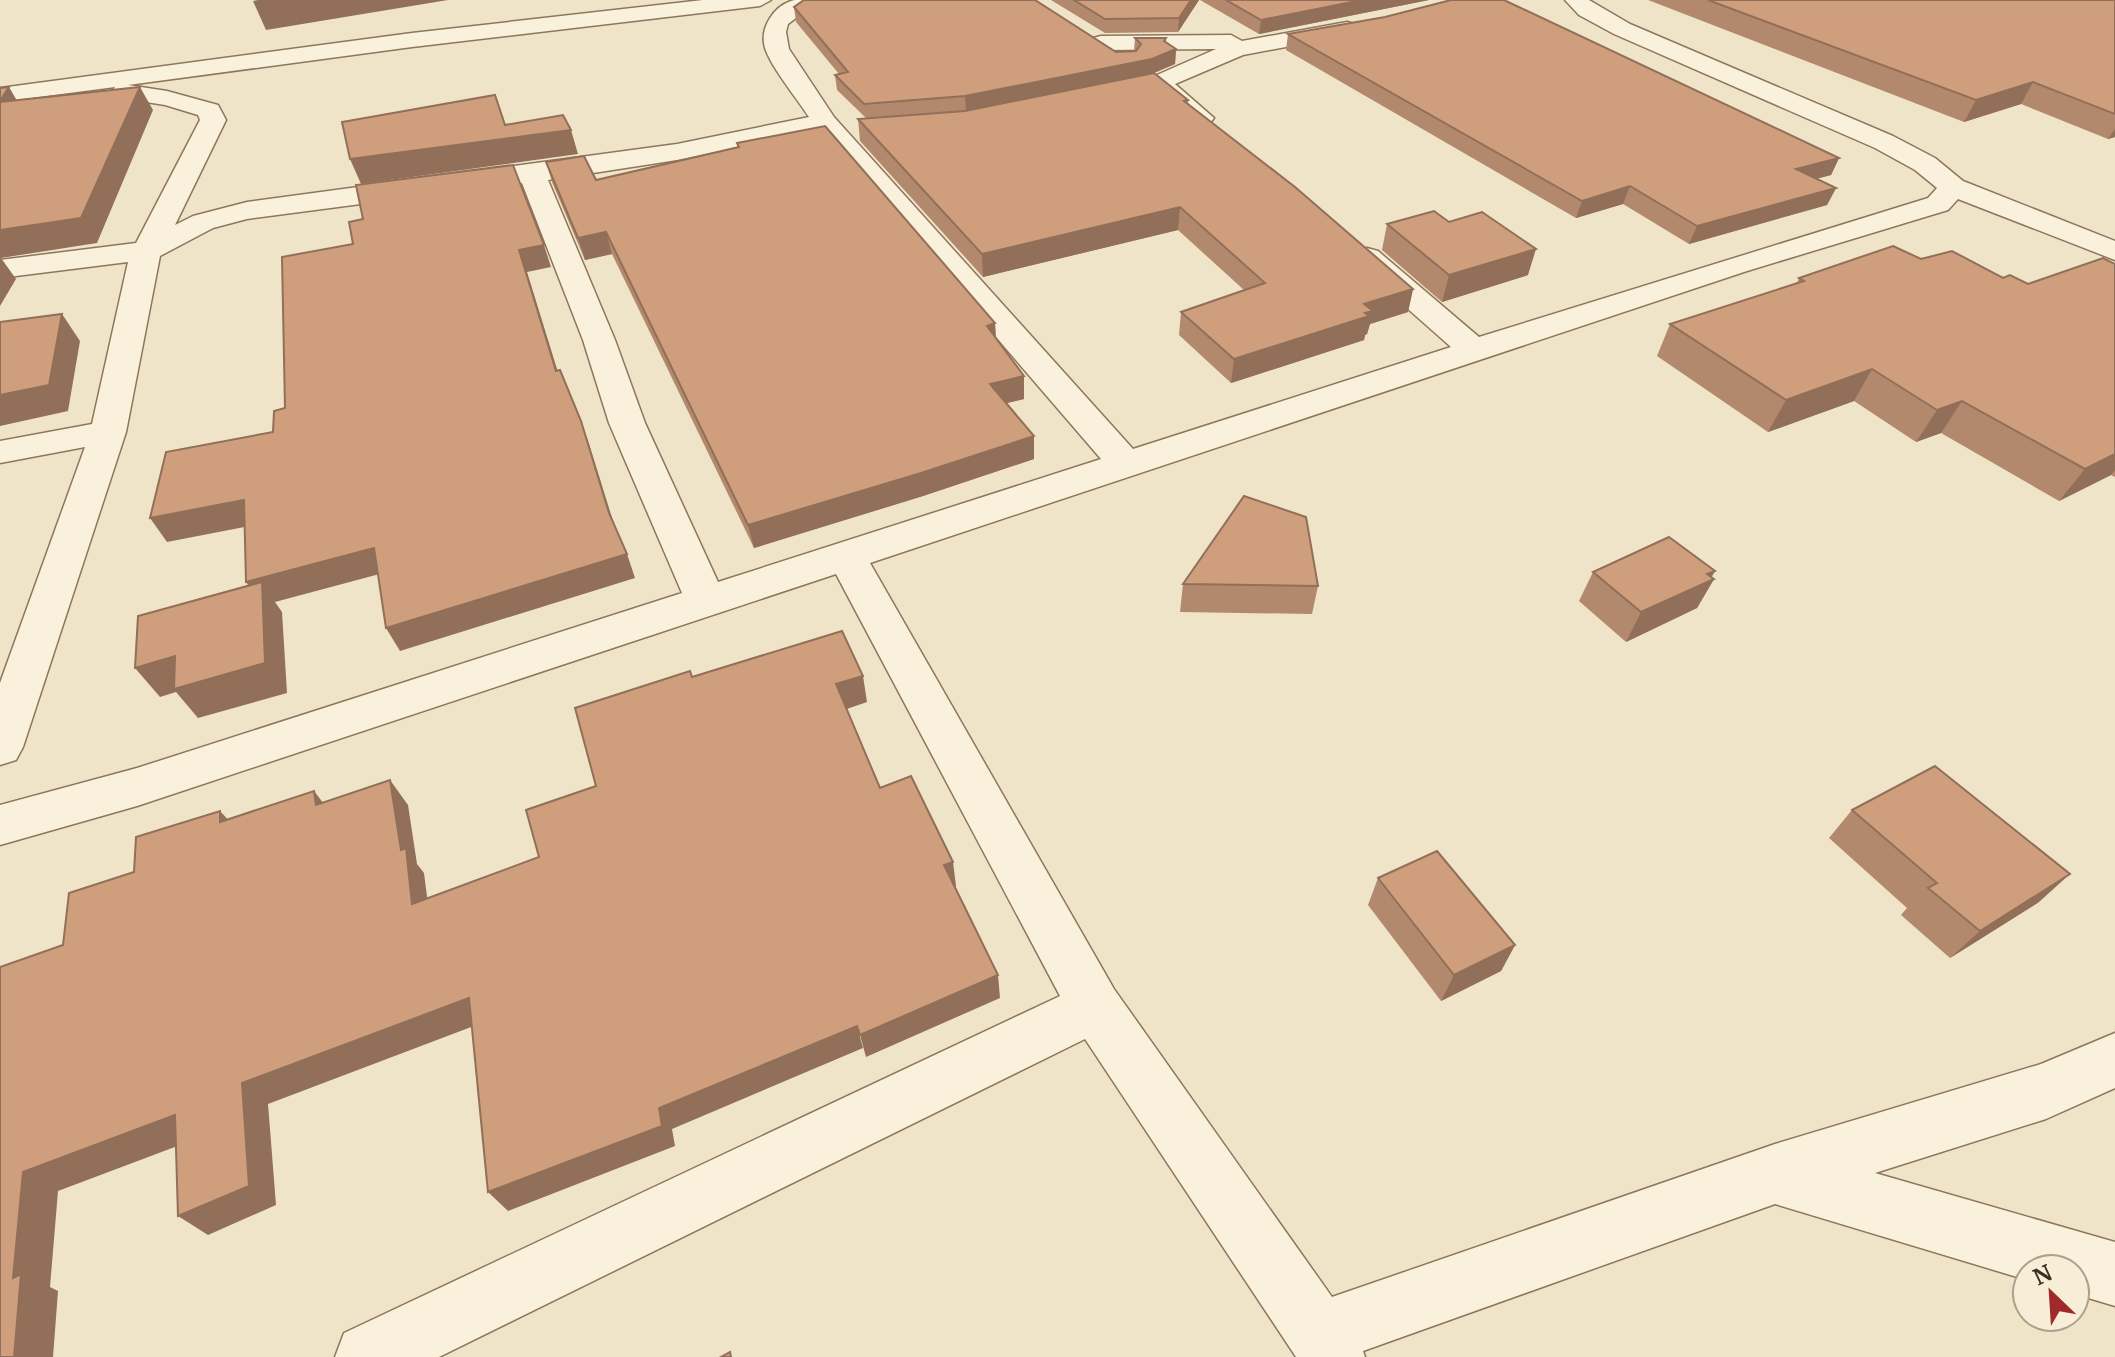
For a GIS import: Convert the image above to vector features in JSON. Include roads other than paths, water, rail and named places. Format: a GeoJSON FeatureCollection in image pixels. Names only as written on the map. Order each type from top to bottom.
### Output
{"type":"FeatureCollection","features":[{"type":"Feature","properties":{"kind":"street"},"geometry":{"type":"LineString","coordinates":[[0,95],[412,40],[760,0]]}},
{"type":"Feature","properties":{"kind":"street"},"geometry":{"type":"LineString","coordinates":[[809,0],[778,22],[775,32],[777,49],[840,129],[1127,465]]}},
{"type":"Feature","properties":{"kind":"street"},"geometry":{"type":"LineString","coordinates":[[1576,0],[1587,10],[1622,29],[1884,142],[1925,164],[1953,187],[2115,251]]}},
{"type":"Feature","properties":{"kind":"street"},"geometry":{"type":"LineString","coordinates":[[1132,90],[1159,83],[1199,63],[1278,40],[1368,25]]}},
{"type":"Feature","properties":{"kind":"street"},"geometry":{"type":"LineString","coordinates":[[1077,28],[1159,83],[1225,136]]}},
{"type":"Feature","properties":{"kind":"street"},"geometry":{"type":"LineString","coordinates":[[1101,43],[1278,40]]}},
{"type":"Feature","properties":{"kind":"street"},"geometry":{"type":"LineString","coordinates":[[0,747],[108,432],[146,251],[213,120],[209,110],[167,98],[54,87]]}},
{"type":"Feature","properties":{"kind":"street"},"geometry":{"type":"LineString","coordinates":[[0,269],[146,251],[203,222],[310,200],[532,174],[840,129]]}},
{"type":"Feature","properties":{"kind":"street"},"geometry":{"type":"LineString","coordinates":[[532,174],[599,340],[627,423],[706,601]]}},
{"type":"Feature","properties":{"kind":"street"},"geometry":{"type":"LineString","coordinates":[[0,825],[137,787],[1736,265],[1938,204],[1953,187]]}},
{"type":"Feature","properties":{"kind":"street"},"geometry":{"type":"LineString","coordinates":[[1343,236],[1474,350]]}},
{"type":"Feature","properties":{"kind":"street"},"geometry":{"type":"LineString","coordinates":[[0,452],[108,432]]}},
{"type":"Feature","properties":{"kind":"street"},"geometry":{"type":"LineString","coordinates":[[846,555],[1095,1007],[1326,1345],[1775,1174],[2046,1091],[2115,1060]]}},
{"type":"Feature","properties":{"kind":"street"},"geometry":{"type":"LineString","coordinates":[[368,1357],[1095,1007]]}},
{"type":"Feature","properties":{"kind":"street"},"geometry":{"type":"LineString","coordinates":[[1775,1174],[2115,1274]]}}]}
